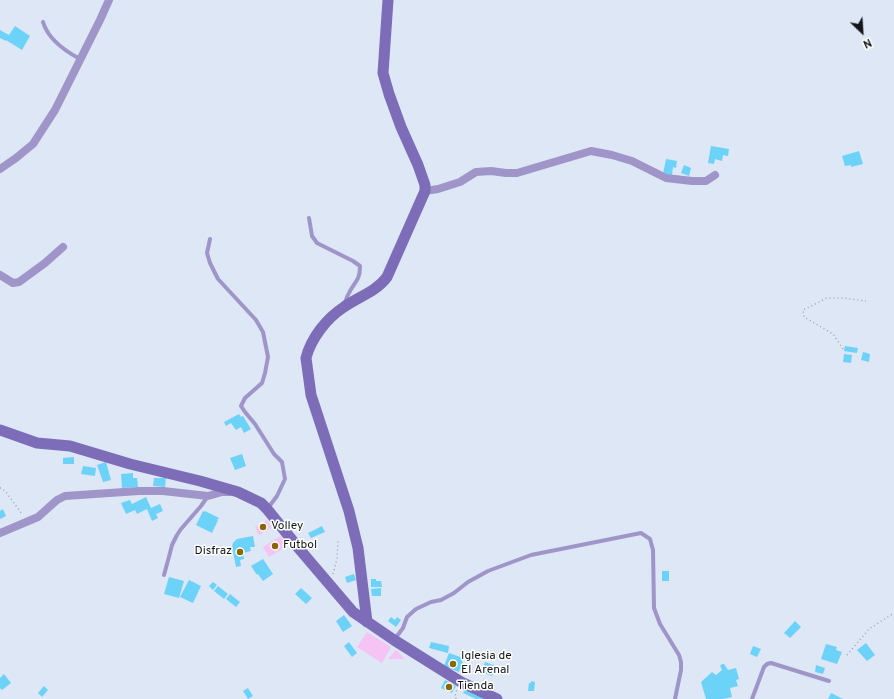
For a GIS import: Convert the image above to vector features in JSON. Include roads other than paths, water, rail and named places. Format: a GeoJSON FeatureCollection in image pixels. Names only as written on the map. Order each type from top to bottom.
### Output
{"type":"FeatureCollection","features":[{"type":"Feature","properties":{"kind":"street"},"geometry":{"type":"LineString","coordinates":[[0,169],[33,144],[55,110],[109,0]]}},
{"type":"Feature","properties":{"kind":"street"},"geometry":{"type":"LineString","coordinates":[[367,622],[358,548],[349,512],[312,394],[306,358],[307,352],[319,330],[331,317],[344,307],[382,284],[425,191],[425,185],[418,165],[401,126],[383,73],[388,0]]}},
{"type":"Feature","properties":{"kind":"street"},"geometry":{"type":"LineString","coordinates":[[425,191],[438,189],[460,182],[476,172],[491,171],[517,173],[590,151],[612,155],[632,161],[666,178],[706,181],[715,175]]}},
{"type":"Feature","properties":{"kind":"street"},"geometry":{"type":"LineString","coordinates":[[0,275],[13,283],[19,282],[45,263],[63,247]]}},
{"type":"Feature","properties":{"kind":"street"},"geometry":{"type":"LineString","coordinates":[[0,430],[37,443],[70,446],[130,464],[238,492],[262,503],[353,612],[461,682],[497,699]]}},
{"type":"Feature","properties":{"kind":"street"},"geometry":{"type":"LineString","coordinates":[[0,533],[38,517],[56,500],[65,496],[139,491],[163,491],[208,496],[222,492],[238,492]]}},
{"type":"Feature","properties":{"kind":"lane"},"geometry":{"type":"LineString","coordinates":[[43,22],[50,37],[80,59]]}},
{"type":"Feature","properties":{"kind":"lane"},"geometry":{"type":"LineString","coordinates":[[309,218],[312,236],[318,242],[360,266],[358,279],[349,292],[344,307]]}},
{"type":"Feature","properties":{"kind":"lane"},"geometry":{"type":"LineString","coordinates":[[210,239],[207,253],[218,279],[256,320],[263,332],[268,357],[264,378],[262,383],[246,398],[241,406],[255,424],[274,454],[282,462],[285,479],[277,496],[268,509]]}},
{"type":"Feature","properties":{"kind":"lane"},"geometry":{"type":"LineString","coordinates":[[164,575],[172,545],[177,535],[208,496]]}},
{"type":"Feature","properties":{"kind":"lane"},"geometry":{"type":"LineString","coordinates":[[394,640],[403,628],[407,617],[416,609],[431,602],[442,600],[468,582],[488,571],[531,555],[641,533],[650,539],[653,550],[654,608],[660,624],[679,655],[681,662],[681,670],[674,699]]}},
{"type":"Feature","properties":{"kind":"lane"},"geometry":{"type":"LineString","coordinates":[[752,699],[764,667],[771,662],[829,681]]}},
{"type":"Feature","properties":{"kind":"place","name":"Volley"},"geometry":{"type":"Point","coordinates":[263,527]}},
{"type":"Feature","properties":{"kind":"place","name":"Futbol"},"geometry":{"type":"Point","coordinates":[275,546]}},
{"type":"Feature","properties":{"kind":"place","name":"Disfraz"},"geometry":{"type":"Point","coordinates":[240,552]}},
{"type":"Feature","properties":{"kind":"place","name":"Iglesia de El Arenal"},"geometry":{"type":"Point","coordinates":[453,664]}},
{"type":"Feature","properties":{"kind":"place","name":"Tienda"},"geometry":{"type":"Point","coordinates":[449,687]}}]}
